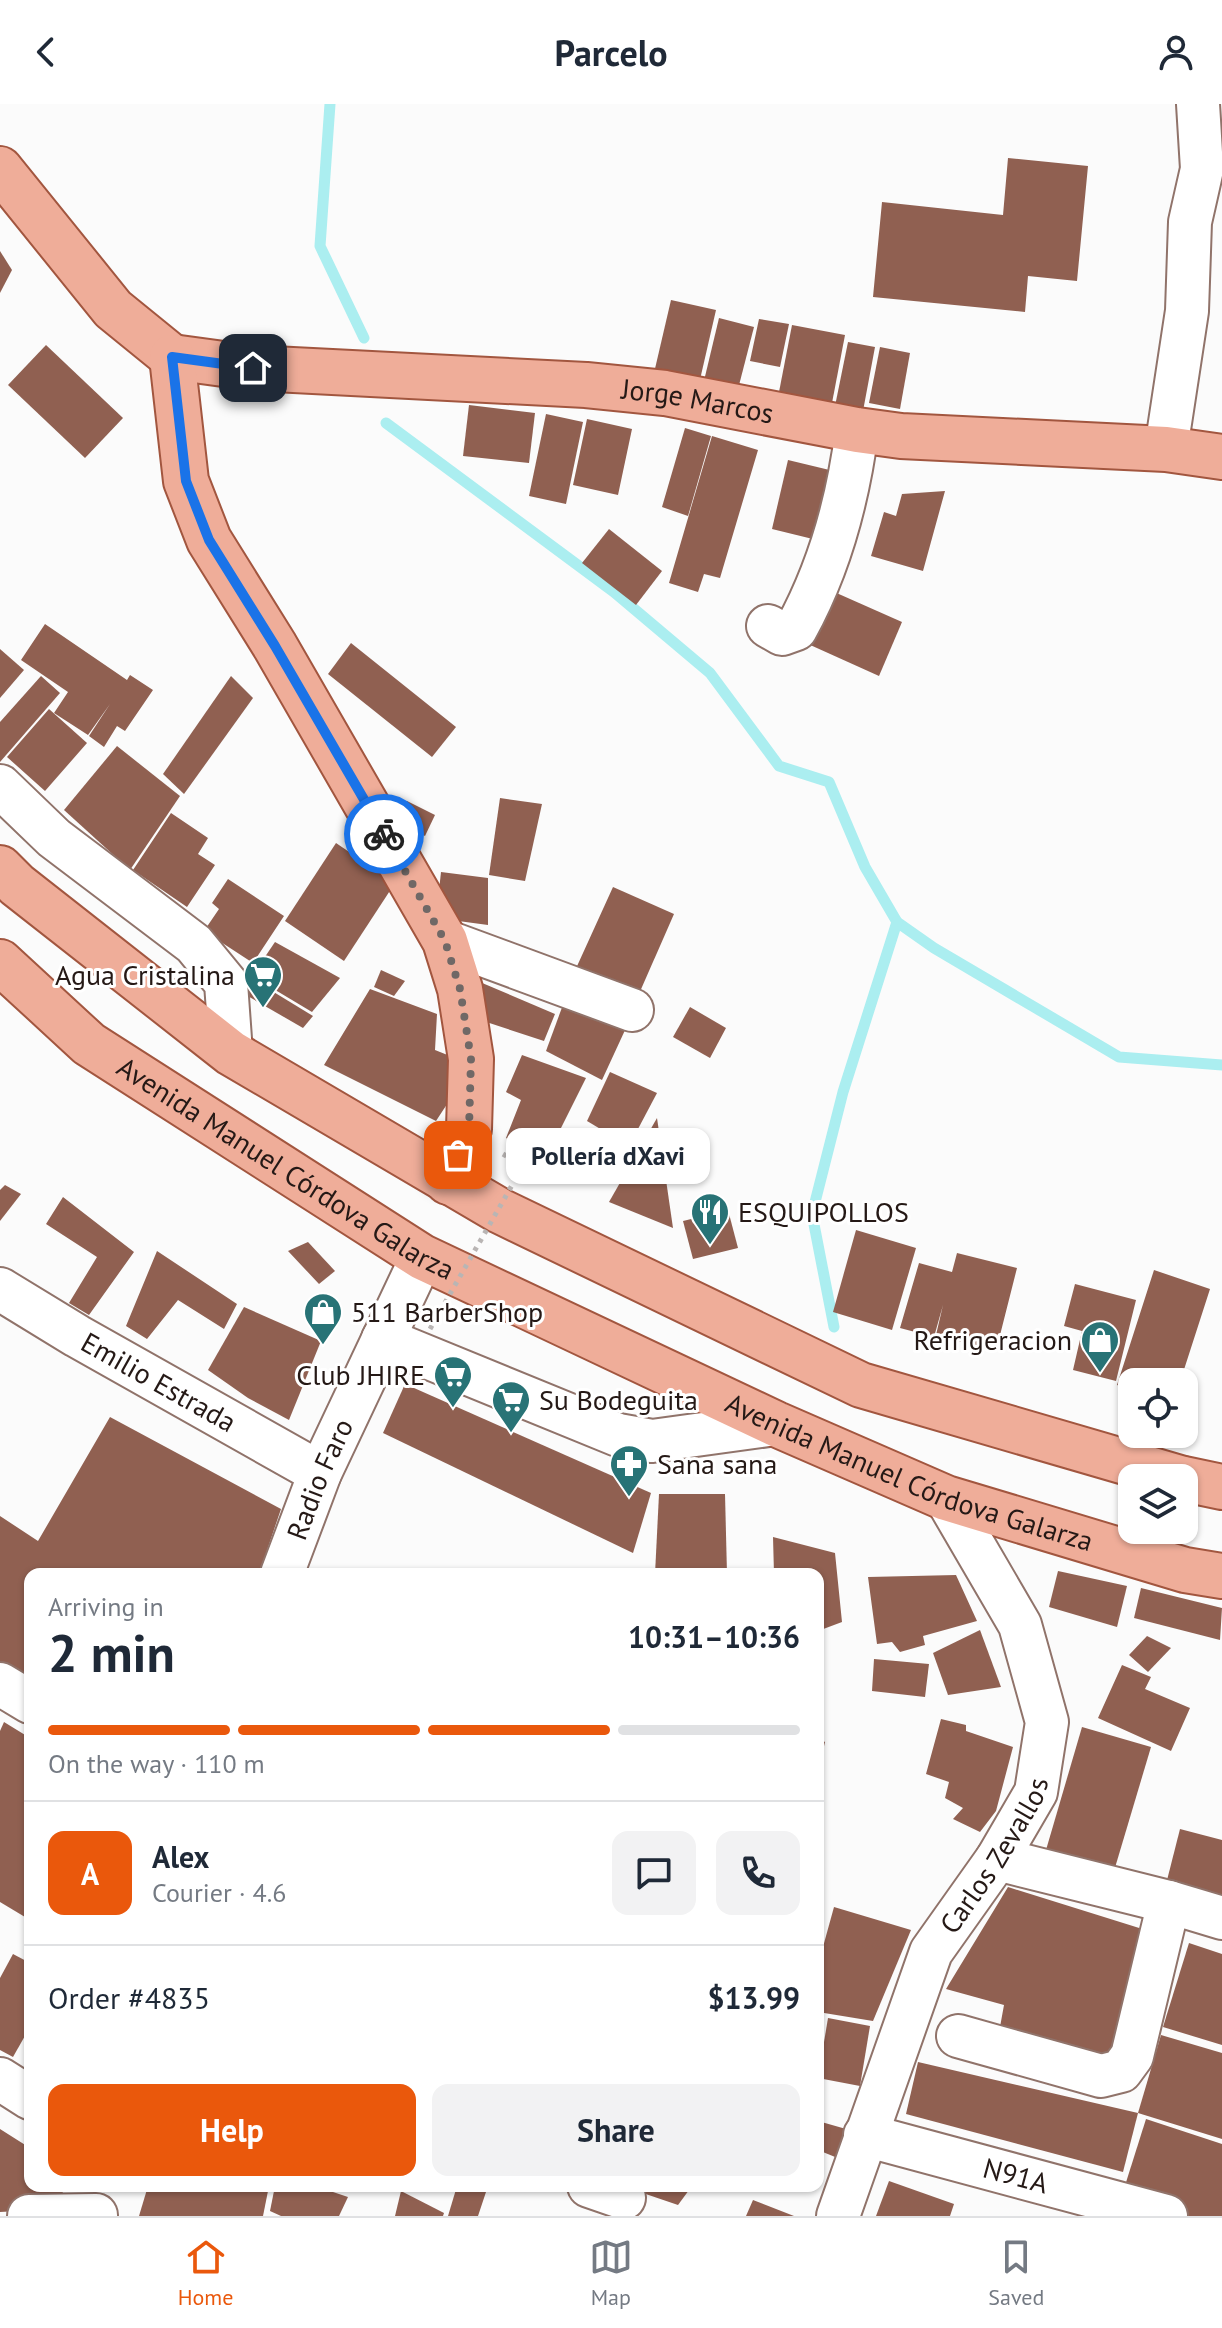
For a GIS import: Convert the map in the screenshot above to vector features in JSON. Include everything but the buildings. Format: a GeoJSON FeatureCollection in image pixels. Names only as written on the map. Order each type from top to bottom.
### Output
{"type":"FeatureCollection","features":[{"type":"Feature","properties":{"kind":"main road"},"geometry":{"type":"LineString","coordinates":[[0,169],[113,309],[172,357],[186,481],[209,540],[275,646],[445,941],[460,989],[471,1059],[469,1129],[448,1182]]}},
{"type":"Feature","properties":{"kind":"main road","name":"Jorge Marcos"},"geometry":{"type":"LineString","coordinates":[[172,357],[253,368],[586,385],[665,393],[901,436],[1166,449],[1222,457]]}},
{"type":"Feature","properties":{"kind":"main road"},"geometry":{"type":"LineString","coordinates":[[0,868],[17,885],[231,1053],[514,1218],[861,1385],[1131,1464]]}},
{"type":"Feature","properties":{"kind":"main road","name":"Avenida Manuel Córdova Galarza"},"geometry":{"type":"LineString","coordinates":[[0,962],[89,1044],[422,1257],[776,1424],[946,1498],[1185,1570],[1222,1576]]}},
{"type":"Feature","properties":{"kind":"main road"},"geometry":{"type":"LineString","coordinates":[[1198,1482],[1222,1487]]}},
{"type":"Feature","properties":{"kind":"street"},"geometry":{"type":"LineString","coordinates":[[1166,449],[1187,311],[1190,222],[1202,169],[1198,104]]}},
{"type":"Feature","properties":{"kind":"street"},"geometry":{"type":"LineString","coordinates":[[768,626],[782,634],[796,629],[814,596],[824,573],[850,484],[857,430]]}},
{"type":"Feature","properties":{"kind":"street"},"geometry":{"type":"LineString","coordinates":[[0,786],[54,838],[194,944],[226,983],[231,1053]]}},
{"type":"Feature","properties":{"kind":"street"},"geometry":{"type":"LineString","coordinates":[[445,941],[632,1010]]}},
{"type":"Feature","properties":{"kind":"street","name":"Radio Faro"},"geometry":{"type":"LineString","coordinates":[[284,1568],[320,1473],[422,1257]]}},
{"type":"Feature","properties":{"kind":"street","name":"Emilio Estrada"},"geometry":{"type":"LineString","coordinates":[[0,1289],[320,1473]]}},
{"type":"Feature","properties":{"kind":"street"},"geometry":{"type":"LineString","coordinates":[[383,1339],[618,1435],[652,1441],[776,1424]]}},
{"type":"Feature","properties":{"kind":"street","name":"Carlos Zevallos"},"geometry":{"type":"LineString","coordinates":[[838,2216],[931,1952],[997,1859],[1036,1792],[1047,1722],[1020,1625],[946,1498]]}},
{"type":"Feature","properties":{"kind":"street"},"geometry":{"type":"LineString","coordinates":[[0,1684],[24,1698]]}},
{"type":"Feature","properties":{"kind":"street"},"geometry":{"type":"LineString","coordinates":[[997,1859],[1222,1918]]}},
{"type":"Feature","properties":{"kind":"street"},"geometry":{"type":"LineString","coordinates":[[958,2036],[1101,2076],[1121,2071],[1132,2056],[1169,1902]]}},
{"type":"Feature","properties":{"kind":"street"},"geometry":{"type":"LineString","coordinates":[[0,2079],[24,2094]]}},
{"type":"Feature","properties":{"kind":"street","name":"N91A"},"geometry":{"type":"LineString","coordinates":[[865,2135],[1166,2216]]}},
{"type":"Feature","properties":{"kind":"street"},"geometry":{"type":"LineString","coordinates":[[29,2216],[99,2206]]}},
{"type":"Feature","properties":{"kind":"path"},"geometry":{"type":"LineString","coordinates":[[430,1329],[523,1166]]}},
{"type":"Feature","properties":{"kind":"waterway"},"geometry":{"type":"LineString","coordinates":[[330,104],[320,246],[364,338]]}},
{"type":"Feature","properties":{"kind":"waterway"},"geometry":{"type":"LineString","coordinates":[[386,423],[614,592],[710,673],[779,766],[829,782],[865,867],[897,922],[934,948],[1119,1057],[1222,1065]]}},
{"type":"Feature","properties":{"kind":"waterway"},"geometry":{"type":"LineString","coordinates":[[834,1327],[812,1214],[843,1092],[897,922]]}},
{"type":"Feature","properties":{"kind":"way so far"},"geometry":{"type":"LineString","coordinates":[[384,834],[445,941],[460,989],[471,1059],[469,1129],[458,1155]]}},
{"type":"Feature","properties":{"kind":"place","name":"Agua Cristalina"},"geometry":{"type":"Point","coordinates":[263,1009]}},
{"type":"Feature","properties":{"kind":"place","name":"Pollería dXavi"},"geometry":{"type":"Point","coordinates":[458,1155]}},
{"type":"Feature","properties":{"kind":"place","name":"ESQUIPOLLOS"},"geometry":{"type":"Point","coordinates":[710,1246]}},
{"type":"Feature","properties":{"kind":"place","name":"511 BarberShop"},"geometry":{"type":"Point","coordinates":[323,1346]}},
{"type":"Feature","properties":{"kind":"place","name":"Refrigeracion"},"geometry":{"type":"Point","coordinates":[1100,1374]}},
{"type":"Feature","properties":{"kind":"place","name":"Club JHIRE"},"geometry":{"type":"Point","coordinates":[453,1409]}},
{"type":"Feature","properties":{"kind":"place","name":"Su Bodeguita"},"geometry":{"type":"Point","coordinates":[511,1434]}},
{"type":"Feature","properties":{"kind":"place","name":"Sana sana"},"geometry":{"type":"Point","coordinates":[629,1498]}},
{"type":"Feature","properties":{"kind":"route"},"geometry":{"type":"LineString","coordinates":[[253,368],[172,357],[186,481],[209,540],[275,646],[384,834]]}}]}
